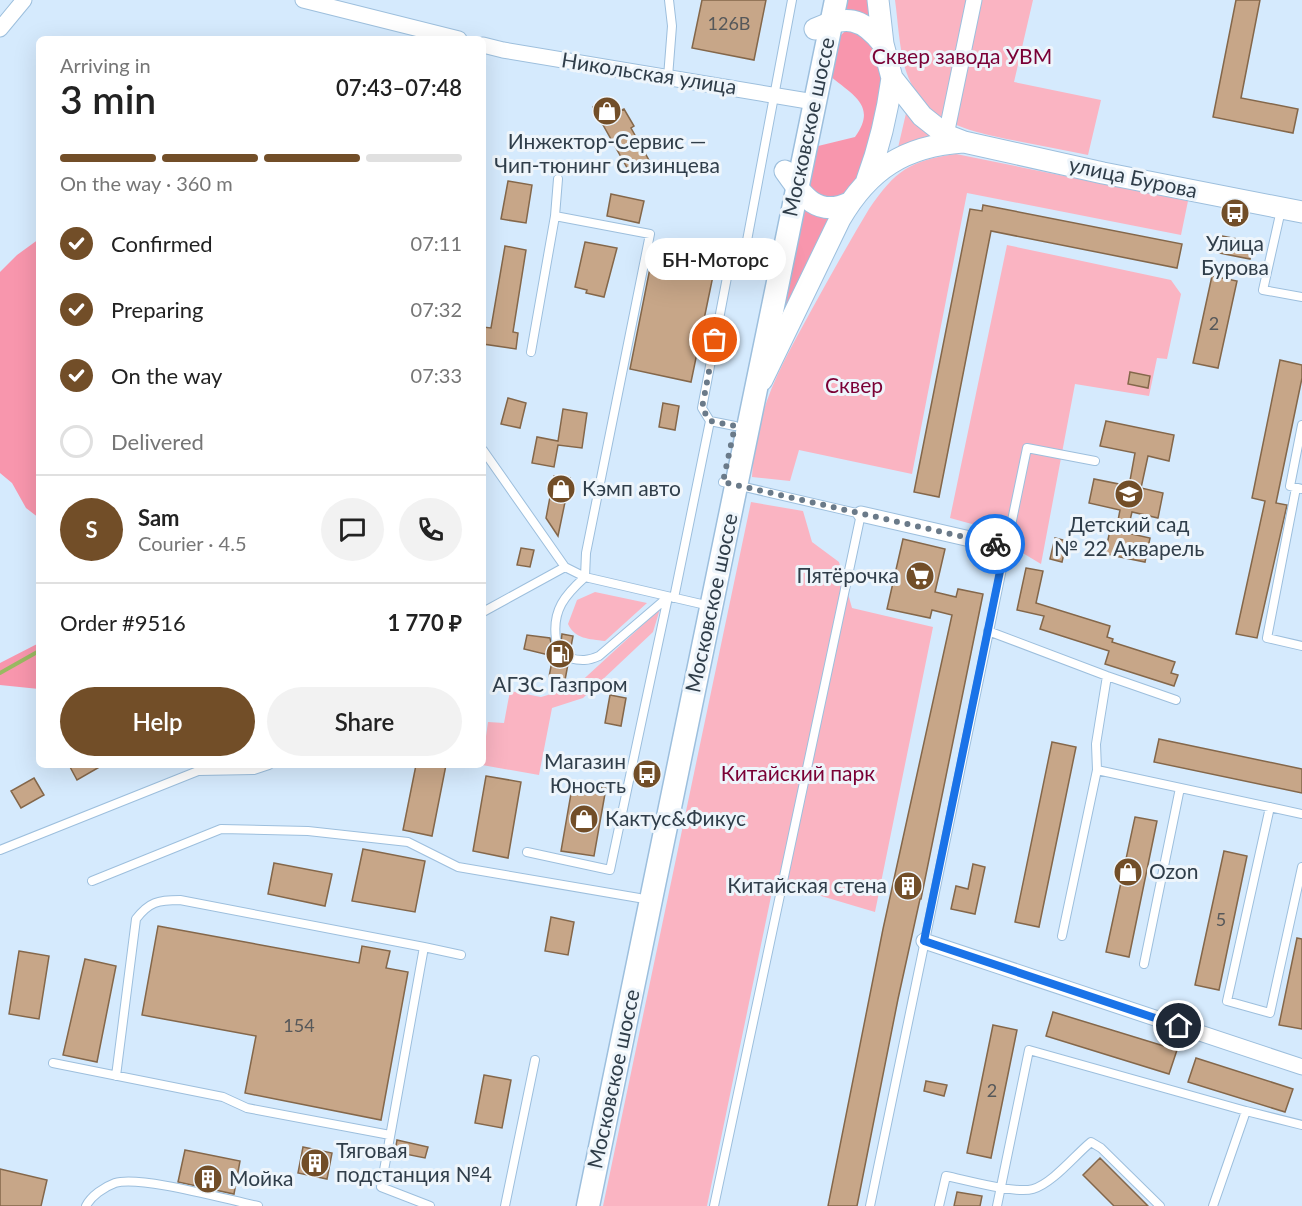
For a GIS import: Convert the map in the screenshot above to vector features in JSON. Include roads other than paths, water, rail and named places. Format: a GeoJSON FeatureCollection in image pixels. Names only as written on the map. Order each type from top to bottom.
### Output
{"type":"FeatureCollection","features":[{"type":"Feature","properties":{"kind":"main road","name":"Московское шоссе"},"geometry":{"type":"LineString","coordinates":[[588,1206],[705,605],[730,484],[756,392],[791,179],[827,17],[821,0]]}},
{"type":"Feature","properties":{"kind":"main road"},"geometry":{"type":"LineString","coordinates":[[867,180],[881,143],[891,78],[883,44],[878,0]]}},
{"type":"Feature","properties":{"kind":"main road"},"geometry":{"type":"LineString","coordinates":[[827,17],[857,21],[867,26],[883,44]]}},
{"type":"Feature","properties":{"kind":"main road"},"geometry":{"type":"LineString","coordinates":[[891,78],[922,116],[955,138]]}},
{"type":"Feature","properties":{"kind":"main road"},"geometry":{"type":"LineString","coordinates":[[756,392],[849,203],[867,180],[897,159],[955,138]]}},
{"type":"Feature","properties":{"kind":"main road","name":"улица Бурова"},"geometry":{"type":"LineString","coordinates":[[955,138],[1115,175],[1302,212]]}},
{"type":"Feature","properties":{"kind":"main road","name":"Московское шоссе"},"geometry":{"type":"LineString","coordinates":[[730,484],[735,426],[766,268],[791,179]]}},
{"type":"Feature","properties":{"kind":"main road"},"geometry":{"type":"LineString","coordinates":[[791,179],[807,199],[819,206],[838,208],[849,203]]}},
{"type":"Feature","properties":{"kind":"main road","name":"Московское шоссе"},"geometry":{"type":"LineString","coordinates":[[576,1206],[639,898],[705,605]]}},
{"type":"Feature","properties":{"kind":"street"},"geometry":{"type":"LineString","coordinates":[[0,29],[24,0]]}},
{"type":"Feature","properties":{"kind":"street"},"geometry":{"type":"LineString","coordinates":[[303,0],[447,36]]}},
{"type":"Feature","properties":{"kind":"street"},"geometry":{"type":"LineString","coordinates":[[955,138],[974,0]]}},
{"type":"Feature","properties":{"kind":"street","name":"Никольская улица"},"geometry":{"type":"LineString","coordinates":[[486,46],[807,100]]}},
{"type":"Feature","properties":{"kind":"street"},"geometry":{"type":"LineString","coordinates":[[861,514],[1005,547]]}},
{"type":"Feature","properties":{"kind":"street"},"geometry":{"type":"LineString","coordinates":[[924,941],[1302,1066]]}},
{"type":"Feature","properties":{"kind":"lane"},"geometry":{"type":"LineString","coordinates":[[668,77],[672,26],[669,0]]}},
{"type":"Feature","properties":{"kind":"lane"},"geometry":{"type":"LineString","coordinates":[[527,852],[610,870],[710,421],[702,408],[728,272],[743,262],[792,0]]}},
{"type":"Feature","properties":{"kind":"lane"},"geometry":{"type":"LineString","coordinates":[[531,352],[555,216],[558,179]]}},
{"type":"Feature","properties":{"kind":"lane"},"geometry":{"type":"LineString","coordinates":[[1281,208],[1263,290],[1302,297]]}},
{"type":"Feature","properties":{"kind":"lane"},"geometry":{"type":"LineString","coordinates":[[555,216],[650,234],[586,553],[585,577],[565,596],[556,619],[556,639]]}},
{"type":"Feature","properties":{"kind":"lane"},"geometry":{"type":"LineString","coordinates":[[743,262],[766,268]]}},
{"type":"Feature","properties":{"kind":"lane"},"geometry":{"type":"LineString","coordinates":[[710,421],[735,426]]}},
{"type":"Feature","properties":{"kind":"lane"},"geometry":{"type":"LineString","coordinates":[[1302,425],[1290,486],[1299,488],[1267,638],[1302,646]]}},
{"type":"Feature","properties":{"kind":"lane"},"geometry":{"type":"LineString","coordinates":[[870,1206],[1027,448],[1095,461]]}},
{"type":"Feature","properties":{"kind":"lane"},"geometry":{"type":"LineString","coordinates":[[486,454],[565,567],[585,577],[705,605]]}},
{"type":"Feature","properties":{"kind":"lane"},"geometry":{"type":"LineString","coordinates":[[714,1206],[861,514],[730,484]]}},
{"type":"Feature","properties":{"kind":"lane"},"geometry":{"type":"LineString","coordinates":[[486,610],[565,567]]}},
{"type":"Feature","properties":{"kind":"lane"},"geometry":{"type":"LineString","coordinates":[[569,658],[582,661],[599,656],[671,598]]}},
{"type":"Feature","properties":{"kind":"lane"},"geometry":{"type":"LineString","coordinates":[[988,631],[1176,700]]}},
{"type":"Feature","properties":{"kind":"lane"},"geometry":{"type":"LineString","coordinates":[[1062,936],[1097,770],[1096,744],[1107,676]]}},
{"type":"Feature","properties":{"kind":"lane"},"geometry":{"type":"LineString","coordinates":[[0,850],[198,771],[260,768]]}},
{"type":"Feature","properties":{"kind":"lane"},"geometry":{"type":"LineString","coordinates":[[1097,770],[1302,814]]}},
{"type":"Feature","properties":{"kind":"lane"},"geometry":{"type":"LineString","coordinates":[[1144,964],[1180,788]]}},
{"type":"Feature","properties":{"kind":"lane"},"geometry":{"type":"LineString","coordinates":[[1270,807],[1227,1001],[1270,1013],[1302,867]]}},
{"type":"Feature","properties":{"kind":"lane"},"geometry":{"type":"LineString","coordinates":[[92,881],[220,829],[308,831],[408,842],[458,867],[639,898]]}},
{"type":"Feature","properties":{"kind":"lane"},"geometry":{"type":"LineString","coordinates":[[116,1076],[136,919],[145,908],[161,900],[180,900],[461,955]]}},
{"type":"Feature","properties":{"kind":"lane"},"geometry":{"type":"LineString","coordinates":[[424,947],[381,1187],[430,1206]]}},
{"type":"Feature","properties":{"kind":"lane"},"geometry":{"type":"LineString","coordinates":[[997,1206],[1029,1050],[1302,1125]]}},
{"type":"Feature","properties":{"kind":"lane"},"geometry":{"type":"LineString","coordinates":[[506,1206],[535,1060]]}},
{"type":"Feature","properties":{"kind":"lane"},"geometry":{"type":"LineString","coordinates":[[53,1064],[223,1097],[247,1108],[390,1135]]}},
{"type":"Feature","properties":{"kind":"lane"},"geometry":{"type":"LineString","coordinates":[[1213,1206],[1246,1111]]}},
{"type":"Feature","properties":{"kind":"lane"},"geometry":{"type":"LineString","coordinates":[[939,1206],[946,1176],[1001,1187],[1033,1189],[1055,1174],[1091,1142],[1101,1148],[1160,1206]]}},
{"type":"Feature","properties":{"kind":"lane"},"geometry":{"type":"LineString","coordinates":[[86,1206],[88,1201],[102,1190],[116,1183],[141,1181],[258,1206]]}},
{"type":"Feature","properties":{"kind":"waterway"},"geometry":{"type":"LineString","coordinates":[[0,673],[36,653]]}},
{"type":"Feature","properties":{"kind":"place","name":"Инжектор-Сервис — Чип-тюнинг Сизинцева"},"geometry":{"type":"Point","coordinates":[607,111]}},
{"type":"Feature","properties":{"kind":"place","name":"Улица Бурова"},"geometry":{"type":"Point","coordinates":[1235,213]}},
{"type":"Feature","properties":{"kind":"place","name":"БН-Моторс"},"geometry":{"type":"Point","coordinates":[715,340]}},
{"type":"Feature","properties":{"kind":"place","name":"Кэмп авто"},"geometry":{"type":"Point","coordinates":[561,489]}},
{"type":"Feature","properties":{"kind":"place","name":"Детский сад № 22 Акварель"},"geometry":{"type":"Point","coordinates":[1129,494]}},
{"type":"Feature","properties":{"kind":"place","name":"Пятёрочка"},"geometry":{"type":"Point","coordinates":[920,576]}},
{"type":"Feature","properties":{"kind":"place","name":"АГЗС Газпром"},"geometry":{"type":"Point","coordinates":[560,654]}},
{"type":"Feature","properties":{"kind":"place","name":"Магазин Юность"},"geometry":{"type":"Point","coordinates":[647,774]}},
{"type":"Feature","properties":{"kind":"place","name":"Кактус&Фикус"},"geometry":{"type":"Point","coordinates":[584,819]}},
{"type":"Feature","properties":{"kind":"place","name":"Ozon"},"geometry":{"type":"Point","coordinates":[1128,872]}},
{"type":"Feature","properties":{"kind":"place","name":"Китайская стена"},"geometry":{"type":"Point","coordinates":[908,886]}},
{"type":"Feature","properties":{"kind":"place","name":"Тяговая подстанция №4"},"geometry":{"type":"Point","coordinates":[315,1163]}},
{"type":"Feature","properties":{"kind":"place","name":"Мойка"},"geometry":{"type":"Point","coordinates":[208,1179]}},
{"type":"Feature","properties":{"kind":"park label","name":"Сквер завода УВМ"},"geometry":{"type":"Point","coordinates":[962,57]}},
{"type":"Feature","properties":{"kind":"park label","name":"Сквер"},"geometry":{"type":"Point","coordinates":[854,386]}},
{"type":"Feature","properties":{"kind":"park label","name":"Китайский парк"},"geometry":{"type":"Point","coordinates":[798,774]}}]}
